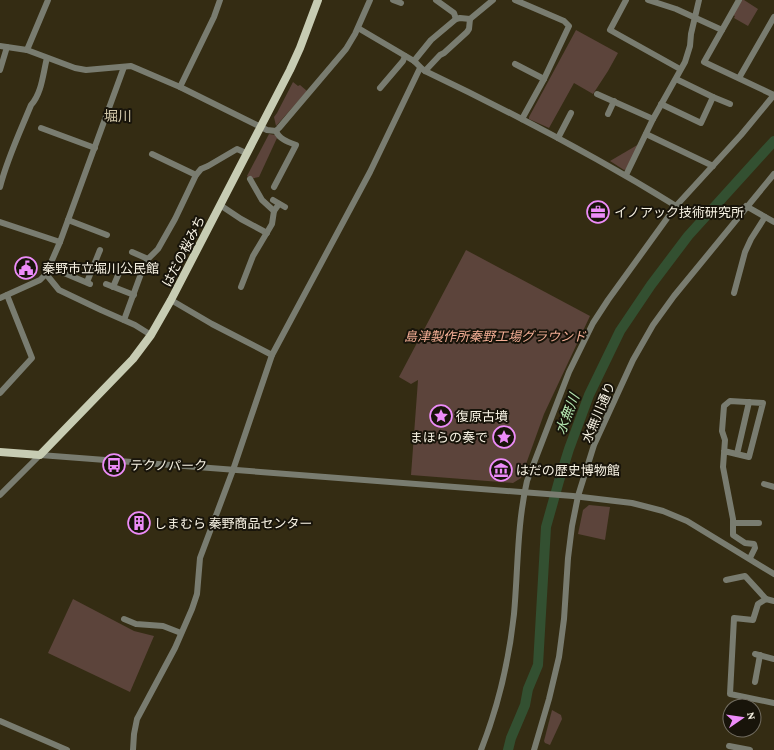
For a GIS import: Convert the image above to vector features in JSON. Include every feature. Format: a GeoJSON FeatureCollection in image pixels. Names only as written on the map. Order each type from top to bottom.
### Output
{"type":"FeatureCollection","features":[{"type":"Feature","properties":{"kind":"main road","name":"はだの桜みち"},"geometry":{"type":"LineString","coordinates":[[40,455],[133,358],[151,334],[171,300],[300,48],[318,0]]}},
{"type":"Feature","properties":{"kind":"main road"},"geometry":{"type":"LineString","coordinates":[[0,452],[40,455]]}},
{"type":"Feature","properties":{"kind":"street"},"geometry":{"type":"LineString","coordinates":[[27,50],[48,0]]}},
{"type":"Feature","properties":{"kind":"street"},"geometry":{"type":"LineString","coordinates":[[180,87],[214,17],[220,0]]}},
{"type":"Feature","properties":{"kind":"street"},"geometry":{"type":"LineString","coordinates":[[0,46],[27,50],[86,70],[131,66],[180,87],[267,130],[276,130],[346,49],[358,28],[370,0]]}},
{"type":"Feature","properties":{"kind":"street"},"geometry":{"type":"LineString","coordinates":[[393,0],[401,3]]}},
{"type":"Feature","properties":{"kind":"street"},"geometry":{"type":"LineString","coordinates":[[436,0],[454,13],[456,19]]}},
{"type":"Feature","properties":{"kind":"street"},"geometry":{"type":"LineString","coordinates":[[133,750],[137,719],[182,633],[197,594],[200,558],[272,355],[370,172],[422,70],[444,53],[467,32],[469,29],[470,19],[493,0]]}},
{"type":"Feature","properties":{"kind":"street"},"geometry":{"type":"LineString","coordinates":[[515,0],[564,21],[569,26],[544,79],[522,119]]}},
{"type":"Feature","properties":{"kind":"street"},"geometry":{"type":"LineString","coordinates":[[626,0],[610,30],[680,69]]}},
{"type":"Feature","properties":{"kind":"street"},"geometry":{"type":"LineString","coordinates":[[648,0],[676,9],[722,30]]}},
{"type":"Feature","properties":{"kind":"street"},"geometry":{"type":"LineString","coordinates":[[626,175],[653,119],[685,62],[690,46],[691,34],[699,0]]}},
{"type":"Feature","properties":{"kind":"street"},"geometry":{"type":"LineString","coordinates":[[482,750],[500,690],[509,644],[524,493],[569,372],[597,317],[616,287],[676,206],[713,166],[774,95],[704,62],[739,0]]}},
{"type":"Feature","properties":{"kind":"street"},"geometry":{"type":"LineString","coordinates":[[739,78],[774,17]]}},
{"type":"Feature","properties":{"kind":"street"},"geometry":{"type":"LineString","coordinates":[[414,61],[431,40],[456,19],[470,19]]}},
{"type":"Feature","properties":{"kind":"street"},"geometry":{"type":"LineString","coordinates":[[358,28],[414,61],[422,70],[558,138],[626,175],[676,206]]}},
{"type":"Feature","properties":{"kind":"street"},"geometry":{"type":"LineString","coordinates":[[0,70],[7,47]]}},
{"type":"Feature","properties":{"kind":"street"},"geometry":{"type":"LineString","coordinates":[[380,88],[403,61],[405,56]]}},
{"type":"Feature","properties":{"kind":"street"},"geometry":{"type":"LineString","coordinates":[[0,187],[12,149],[31,105],[35,101],[39,91],[47,58]]}},
{"type":"Feature","properties":{"kind":"street"},"geometry":{"type":"LineString","coordinates":[[515,64],[544,79]]}},
{"type":"Feature","properties":{"kind":"street"},"geometry":{"type":"LineString","coordinates":[[0,298],[40,280],[50,267],[124,67]]}},
{"type":"Feature","properties":{"kind":"street"},"geometry":{"type":"LineString","coordinates":[[676,79],[730,104]]}},
{"type":"Feature","properties":{"kind":"street"},"geometry":{"type":"LineString","coordinates":[[597,94],[607,95],[614,102],[653,119]]}},
{"type":"Feature","properties":{"kind":"street"},"geometry":{"type":"LineString","coordinates":[[661,104],[701,123],[713,97]]}},
{"type":"Feature","properties":{"kind":"street"},"geometry":{"type":"LineString","coordinates":[[608,114],[614,102]]}},
{"type":"Feature","properties":{"kind":"street"},"geometry":{"type":"LineString","coordinates":[[558,138],[571,113]]}},
{"type":"Feature","properties":{"kind":"street"},"geometry":{"type":"LineString","coordinates":[[42,128],[95,148]]}},
{"type":"Feature","properties":{"kind":"street"},"geometry":{"type":"LineString","coordinates":[[274,187],[296,144],[278,136],[276,130]]}},
{"type":"Feature","properties":{"kind":"street"},"geometry":{"type":"LineString","coordinates":[[646,134],[713,166]]}},
{"type":"Feature","properties":{"kind":"street"},"geometry":{"type":"LineString","coordinates":[[124,320],[142,271],[148,259],[158,250],[196,175],[201,169],[237,149],[246,153]]}},
{"type":"Feature","properties":{"kind":"street"},"geometry":{"type":"LineString","coordinates":[[152,154],[196,175]]}},
{"type":"Feature","properties":{"kind":"street","name":"水無川通り"},"geometry":{"type":"LineString","coordinates":[[534,750],[549,699],[559,657],[564,619],[568,558],[575,496],[594,445],[633,360],[653,325],[674,296],[746,206],[774,174]]}},
{"type":"Feature","properties":{"kind":"street"},"geometry":{"type":"LineString","coordinates":[[250,180],[262,200],[274,211]]}},
{"type":"Feature","properties":{"kind":"street"},"geometry":{"type":"LineString","coordinates":[[242,287],[253,256],[272,224],[276,202],[285,207]]}},
{"type":"Feature","properties":{"kind":"street"},"geometry":{"type":"LineString","coordinates":[[220,205],[241,219],[267,233]]}},
{"type":"Feature","properties":{"kind":"street"},"geometry":{"type":"LineString","coordinates":[[746,206],[774,222]]}},
{"type":"Feature","properties":{"kind":"street"},"geometry":{"type":"LineString","coordinates":[[734,293],[745,252],[751,239],[765,217]]}},
{"type":"Feature","properties":{"kind":"street"},"geometry":{"type":"LineString","coordinates":[[68,220],[107,235]]}},
{"type":"Feature","properties":{"kind":"street"},"geometry":{"type":"LineString","coordinates":[[0,222],[60,242]]}},
{"type":"Feature","properties":{"kind":"street"},"geometry":{"type":"LineString","coordinates":[[50,267],[88,283],[95,257],[100,250]]}},
{"type":"Feature","properties":{"kind":"street"},"geometry":{"type":"LineString","coordinates":[[132,252],[148,259]]}},
{"type":"Feature","properties":{"kind":"street"},"geometry":{"type":"LineString","coordinates":[[113,287],[119,273]]}},
{"type":"Feature","properties":{"kind":"street"},"geometry":{"type":"LineString","coordinates":[[46,274],[59,290],[135,325],[151,334]]}},
{"type":"Feature","properties":{"kind":"street"},"geometry":{"type":"LineString","coordinates":[[106,284],[134,294]]}},
{"type":"Feature","properties":{"kind":"street"},"geometry":{"type":"LineString","coordinates":[[0,393],[32,358],[7,295]]}},
{"type":"Feature","properties":{"kind":"street"},"geometry":{"type":"LineString","coordinates":[[171,300],[212,324],[272,355]]}},
{"type":"Feature","properties":{"kind":"street"},"geometry":{"type":"LineString","coordinates":[[724,452],[749,458],[763,403],[730,401],[724,406],[722,431],[725,440],[724,452],[723,467],[733,523],[733,535],[745,543],[752,542],[755,546],[750,558]]}},
{"type":"Feature","properties":{"kind":"street"},"geometry":{"type":"LineString","coordinates":[[737,454],[749,402]]}},
{"type":"Feature","properties":{"kind":"street"},"geometry":{"type":"LineString","coordinates":[[40,455],[575,496],[632,503],[663,511],[686,521],[750,558],[774,574]]}},
{"type":"Feature","properties":{"kind":"street","name":"はだの桜みち"},"geometry":{"type":"LineString","coordinates":[[0,495],[40,455]]}},
{"type":"Feature","properties":{"kind":"street"},"geometry":{"type":"LineString","coordinates":[[764,484],[774,487]]}},
{"type":"Feature","properties":{"kind":"street"},"geometry":{"type":"LineString","coordinates":[[733,523],[759,523]]}},
{"type":"Feature","properties":{"kind":"street"},"geometry":{"type":"LineString","coordinates":[[726,580],[745,576],[766,599],[774,601]]}},
{"type":"Feature","properties":{"kind":"street"},"geometry":{"type":"LineString","coordinates":[[749,698],[730,694],[734,618],[753,620],[758,604],[766,599]]}},
{"type":"Feature","properties":{"kind":"street"},"geometry":{"type":"LineString","coordinates":[[124,619],[136,624],[163,626],[182,633]]}},
{"type":"Feature","properties":{"kind":"street"},"geometry":{"type":"LineString","coordinates":[[754,677],[758,655],[774,659]]}},
{"type":"Feature","properties":{"kind":"street"},"geometry":{"type":"LineString","coordinates":[[762,701],[774,703]]}},
{"type":"Feature","properties":{"kind":"street"},"geometry":{"type":"LineString","coordinates":[[0,721],[67,750]]}},
{"type":"Feature","properties":{"kind":"street"},"geometry":{"type":"LineString","coordinates":[[729,746],[748,750]]}},
{"type":"Feature","properties":{"kind":"green space"},"geometry":{"type":"Polygon","coordinates":[[[742,0],[758,9],[748,26],[734,18],[735,16],[733,15],[742,0]]]}},
{"type":"Feature","properties":{"kind":"green space"},"geometry":{"type":"Polygon","coordinates":[[[576,30],[618,53],[593,94],[574,83],[549,128],[529,119],[529,117],[576,30]]]}},
{"type":"Feature","properties":{"kind":"green space"},"geometry":{"type":"Polygon","coordinates":[[[293,82],[298,86],[300,85],[307,91],[276,126],[274,117],[293,82]]]}},
{"type":"Feature","properties":{"kind":"green space"},"geometry":{"type":"Polygon","coordinates":[[[269,134],[275,135],[277,138],[259,177],[250,179],[247,176],[269,134]]]}},
{"type":"Feature","properties":{"kind":"green space"},"geometry":{"type":"Polygon","coordinates":[[[639,144],[627,169],[624,170],[610,161],[639,144]]]}},
{"type":"Feature","properties":{"kind":"green space","name":"島津製作所秦野工場グラウンド"},"geometry":{"type":"Polygon","coordinates":[[[466,250],[590,316],[544,414],[521,478],[513,483],[411,475],[418,380],[411,384],[399,377],[466,250]]]}},
{"type":"Feature","properties":{"kind":"green space"},"geometry":{"type":"Polygon","coordinates":[[[589,505],[610,507],[605,540],[578,534],[583,510],[589,505]]]}},
{"type":"Feature","properties":{"kind":"green space"},"geometry":{"type":"Polygon","coordinates":[[[73,599],[134,631],[154,636],[130,692],[48,653],[73,599]]]}},
{"type":"Feature","properties":{"kind":"green space"},"geometry":{"type":"Polygon","coordinates":[[[552,710],[561,715],[562,719],[550,745],[544,741],[552,710]]]}},
{"type":"Feature","properties":{"kind":"waterway","name":"水無川"},"geometry":{"type":"LineString","coordinates":[[508,750],[511,738],[525,705],[528,689],[538,665],[546,527],[569,449],[589,395],[620,331],[651,285],[688,236],[774,141]]}},
{"type":"Feature","properties":{"kind":"place","name":"イノアック技術研究所"},"geometry":{"type":"Point","coordinates":[598,212]}},
{"type":"Feature","properties":{"kind":"place","name":"秦野市立堀川公民館"},"geometry":{"type":"Point","coordinates":[26,268]}},
{"type":"Feature","properties":{"kind":"place","name":"復原古墳"},"geometry":{"type":"Point","coordinates":[441,416]}},
{"type":"Feature","properties":{"kind":"place","name":"まほらの奏で"},"geometry":{"type":"Point","coordinates":[504,437]}},
{"type":"Feature","properties":{"kind":"place","name":"テクノパーク"},"geometry":{"type":"Point","coordinates":[114,465]}},
{"type":"Feature","properties":{"kind":"place","name":"はだの歴史博物館"},"geometry":{"type":"Point","coordinates":[501,470]}},
{"type":"Feature","properties":{"kind":"place","name":"しまむら 秦野商品センター"},"geometry":{"type":"Point","coordinates":[139,523]}},
{"type":"Feature","properties":{"kind":"district","name":"堀川"},"geometry":{"type":"Point","coordinates":[118,116]}}]}
